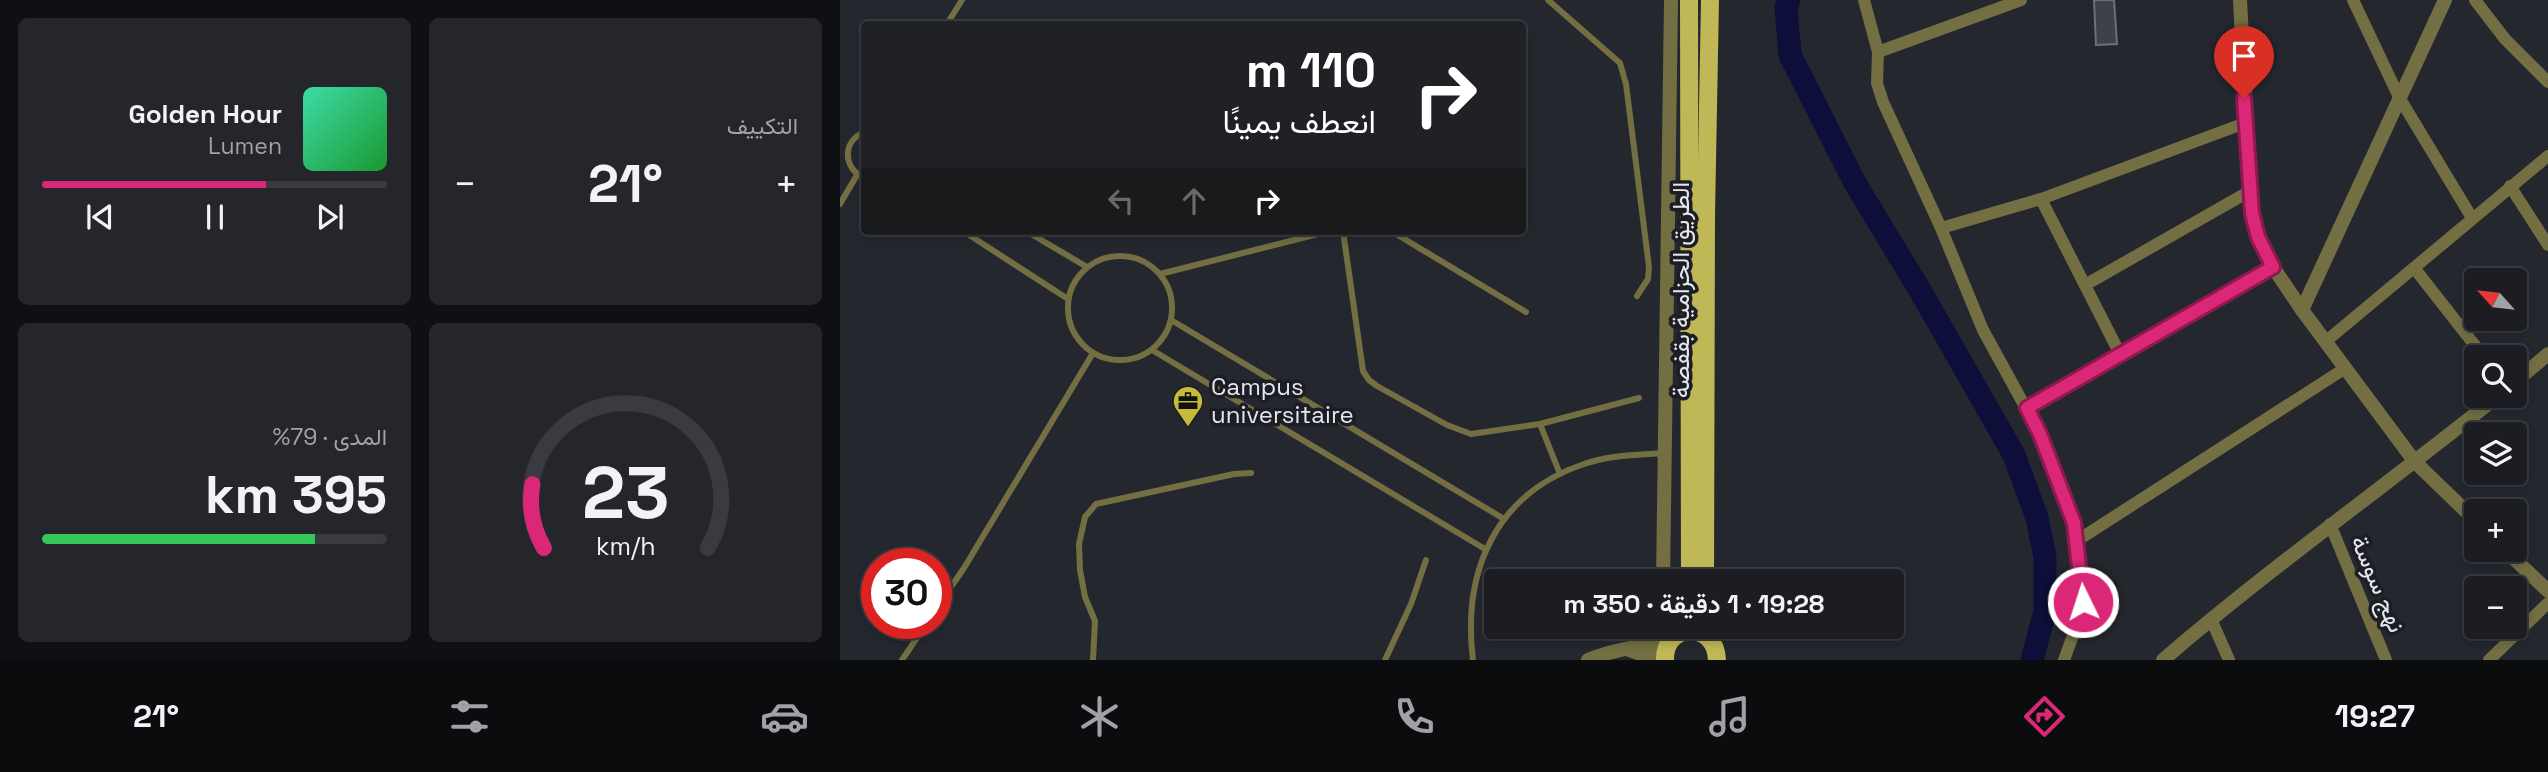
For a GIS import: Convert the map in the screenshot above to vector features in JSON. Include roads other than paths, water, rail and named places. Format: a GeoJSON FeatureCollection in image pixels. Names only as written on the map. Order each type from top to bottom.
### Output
{"type":"FeatureCollection","features":[{"type":"Feature","properties":{"kind":"main road","name":"الطريق الحزامية بقفصة"},"geometry":{"type":"LineString","coordinates":[[1689,0],[1690,569]]}},
{"type":"Feature","properties":{"kind":"main road","name":"الطريق الحزامية بقفصة"},"geometry":{"type":"LineString","coordinates":[[1705,569],[1710,0]]}},
{"type":"Feature","properties":{"kind":"main road"},"geometry":{"type":"LineString","coordinates":[[1663,646],[1682,632],[1697,631],[1710,638],[1716,652]]}},
{"type":"Feature","properties":{"kind":"street"},"geometry":{"type":"LineString","coordinates":[[1663,569],[1671,0]]}},
{"type":"Feature","properties":{"kind":"street"},"geometry":{"type":"LineString","coordinates":[[1864,0],[1878,52],[1877,83],[1883,102],[1941,228],[1983,330],[2027,408],[2074,523],[2078,540],[2083,608],[2064,660]]}},
{"type":"Feature","properties":{"kind":"street"},"geometry":{"type":"LineString","coordinates":[[1878,52],[2021,0]]}},
{"type":"Feature","properties":{"kind":"street"},"geometry":{"type":"LineString","coordinates":[[2240,0],[2245,123],[2254,225],[2273,267],[2344,369],[2415,462],[2464,509]]}},
{"type":"Feature","properties":{"kind":"street"},"geometry":{"type":"LineString","coordinates":[[2353,0],[2399,97],[2472,218]]}},
{"type":"Feature","properties":{"kind":"street"},"geometry":{"type":"LineString","coordinates":[[2302,310],[2445,0]]}},
{"type":"Feature","properties":{"kind":"street"},"geometry":{"type":"LineString","coordinates":[[2475,0],[2505,39],[2547,81]]}},
{"type":"Feature","properties":{"kind":"street"},"geometry":{"type":"LineString","coordinates":[[2547,81],[2548,65]]}},
{"type":"Feature","properties":{"kind":"street"},"geometry":{"type":"LineString","coordinates":[[1941,228],[2041,199],[2245,123]]}},
{"type":"Feature","properties":{"kind":"street"},"geometry":{"type":"LineString","coordinates":[[2325,342],[2548,156]]}},
{"type":"Feature","properties":{"kind":"street"},"geometry":{"type":"LineString","coordinates":[[2510,186],[2548,245]]}},
{"type":"Feature","properties":{"kind":"street"},"geometry":{"type":"LineString","coordinates":[[2085,285],[2250,191]]}},
{"type":"Feature","properties":{"kind":"street"},"geometry":{"type":"LineString","coordinates":[[2041,199],[2120,354]]}},
{"type":"Feature","properties":{"kind":"street"},"geometry":{"type":"LineString","coordinates":[[2027,408],[2273,267]]}},
{"type":"Feature","properties":{"kind":"street"},"geometry":{"type":"LineString","coordinates":[[2415,269],[2475,345]]}},
{"type":"Feature","properties":{"kind":"street"},"geometry":{"type":"LineString","coordinates":[[2527,372],[2548,354]]}},
{"type":"Feature","properties":{"kind":"street"},"geometry":{"type":"LineString","coordinates":[[2078,540],[2344,369]]}},
{"type":"Feature","properties":{"kind":"street"},"geometry":{"type":"LineString","coordinates":[[2163,660],[2330,524],[2483,408]]}},
{"type":"Feature","properties":{"kind":"street","name":"نهج سوسة"},"geometry":{"type":"LineString","coordinates":[[2330,524],[2386,660]]}},
{"type":"Feature","properties":{"kind":"street"},"geometry":{"type":"LineString","coordinates":[[2518,562],[2548,591]]}},
{"type":"Feature","properties":{"kind":"street"},"geometry":{"type":"LineString","coordinates":[[2489,660],[2548,603]]}},
{"type":"Feature","properties":{"kind":"street"},"geometry":{"type":"LineString","coordinates":[[2211,619],[2229,660]]}},
{"type":"Feature","properties":{"kind":"street"},"geometry":{"type":"LineString","coordinates":[[1588,660],[1613,650],[1663,646]]}},
{"type":"Feature","properties":{"kind":"lane"},"geometry":{"type":"LineString","coordinates":[[949,21],[962,0]]}},
{"type":"Feature","properties":{"kind":"lane"},"geometry":{"type":"LineString","coordinates":[[1548,0],[1620,63],[1626,84],[1649,267],[1647,279],[1637,296]]}},
{"type":"Feature","properties":{"kind":"lane"},"geometry":{"type":"LineString","coordinates":[[861,134],[853,139],[847,153],[848,161],[861,177]]}},
{"type":"Feature","properties":{"kind":"lane"},"geometry":{"type":"LineString","coordinates":[[840,204],[857,175]]}},
{"type":"Feature","properties":{"kind":"lane"},"geometry":{"type":"LineString","coordinates":[[968,235],[1068,299]]}},
{"type":"Feature","properties":{"kind":"lane"},"geometry":{"type":"LineString","coordinates":[[1033,235],[1087,267]]}},
{"type":"Feature","properties":{"kind":"lane"},"geometry":{"type":"LineString","coordinates":[[1160,274],[1314,235]]}},
{"type":"Feature","properties":{"kind":"lane"},"geometry":{"type":"LineString","coordinates":[[1344,235],[1363,371],[1369,380],[1465,433],[1539,424],[1639,398]]}},
{"type":"Feature","properties":{"kind":"lane"},"geometry":{"type":"LineString","coordinates":[[1398,235],[1526,312]]}},
{"type":"Feature","properties":{"kind":"lane"},"geometry":{"type":"LineString","coordinates":[[1125,256],[1148,264],[1160,274],[1169,288],[1171,320],[1164,336],[1152,350],[1139,358],[1123,361],[1093,354],[1081,344],[1072,330],[1068,299],[1072,287],[1087,267],[1101,259],[1125,256]]}},
{"type":"Feature","properties":{"kind":"lane"},"geometry":{"type":"LineString","coordinates":[[1171,320],[1504,519]]}},
{"type":"Feature","properties":{"kind":"lane"},"geometry":{"type":"LineString","coordinates":[[1152,350],[1485,549]]}},
{"type":"Feature","properties":{"kind":"lane"},"geometry":{"type":"LineString","coordinates":[[952,586],[1093,354]]}},
{"type":"Feature","properties":{"kind":"lane"},"geometry":{"type":"LineString","coordinates":[[1539,424],[1560,474]]}},
{"type":"Feature","properties":{"kind":"lane"},"geometry":{"type":"LineString","coordinates":[[1473,660],[1471,623],[1475,581],[1485,549],[1504,519],[1529,495],[1560,474],[1585,463],[1616,456],[1663,453]]}},
{"type":"Feature","properties":{"kind":"lane"},"geometry":{"type":"LineString","coordinates":[[1093,660],[1095,621],[1085,597],[1079,544],[1085,517],[1096,504],[1234,474],[1251,474]]}},
{"type":"Feature","properties":{"kind":"lane"},"geometry":{"type":"LineString","coordinates":[[1384,660],[1411,604],[1426,560]]}},
{"type":"Feature","properties":{"kind":"lane"},"geometry":{"type":"LineString","coordinates":[[902,660],[916,639]]}},
{"type":"Feature","properties":{"kind":"waterway"},"geometry":{"type":"LineString","coordinates":[[1789,0],[1786,8],[1790,55],[1855,183],[2014,455],[2037,518],[2045,557],[2045,611],[2032,660]]}},
{"type":"Feature","properties":{"kind":"place","name":"Campus universitaire"},"geometry":{"type":"Point","coordinates":[1188,428]}}]}
